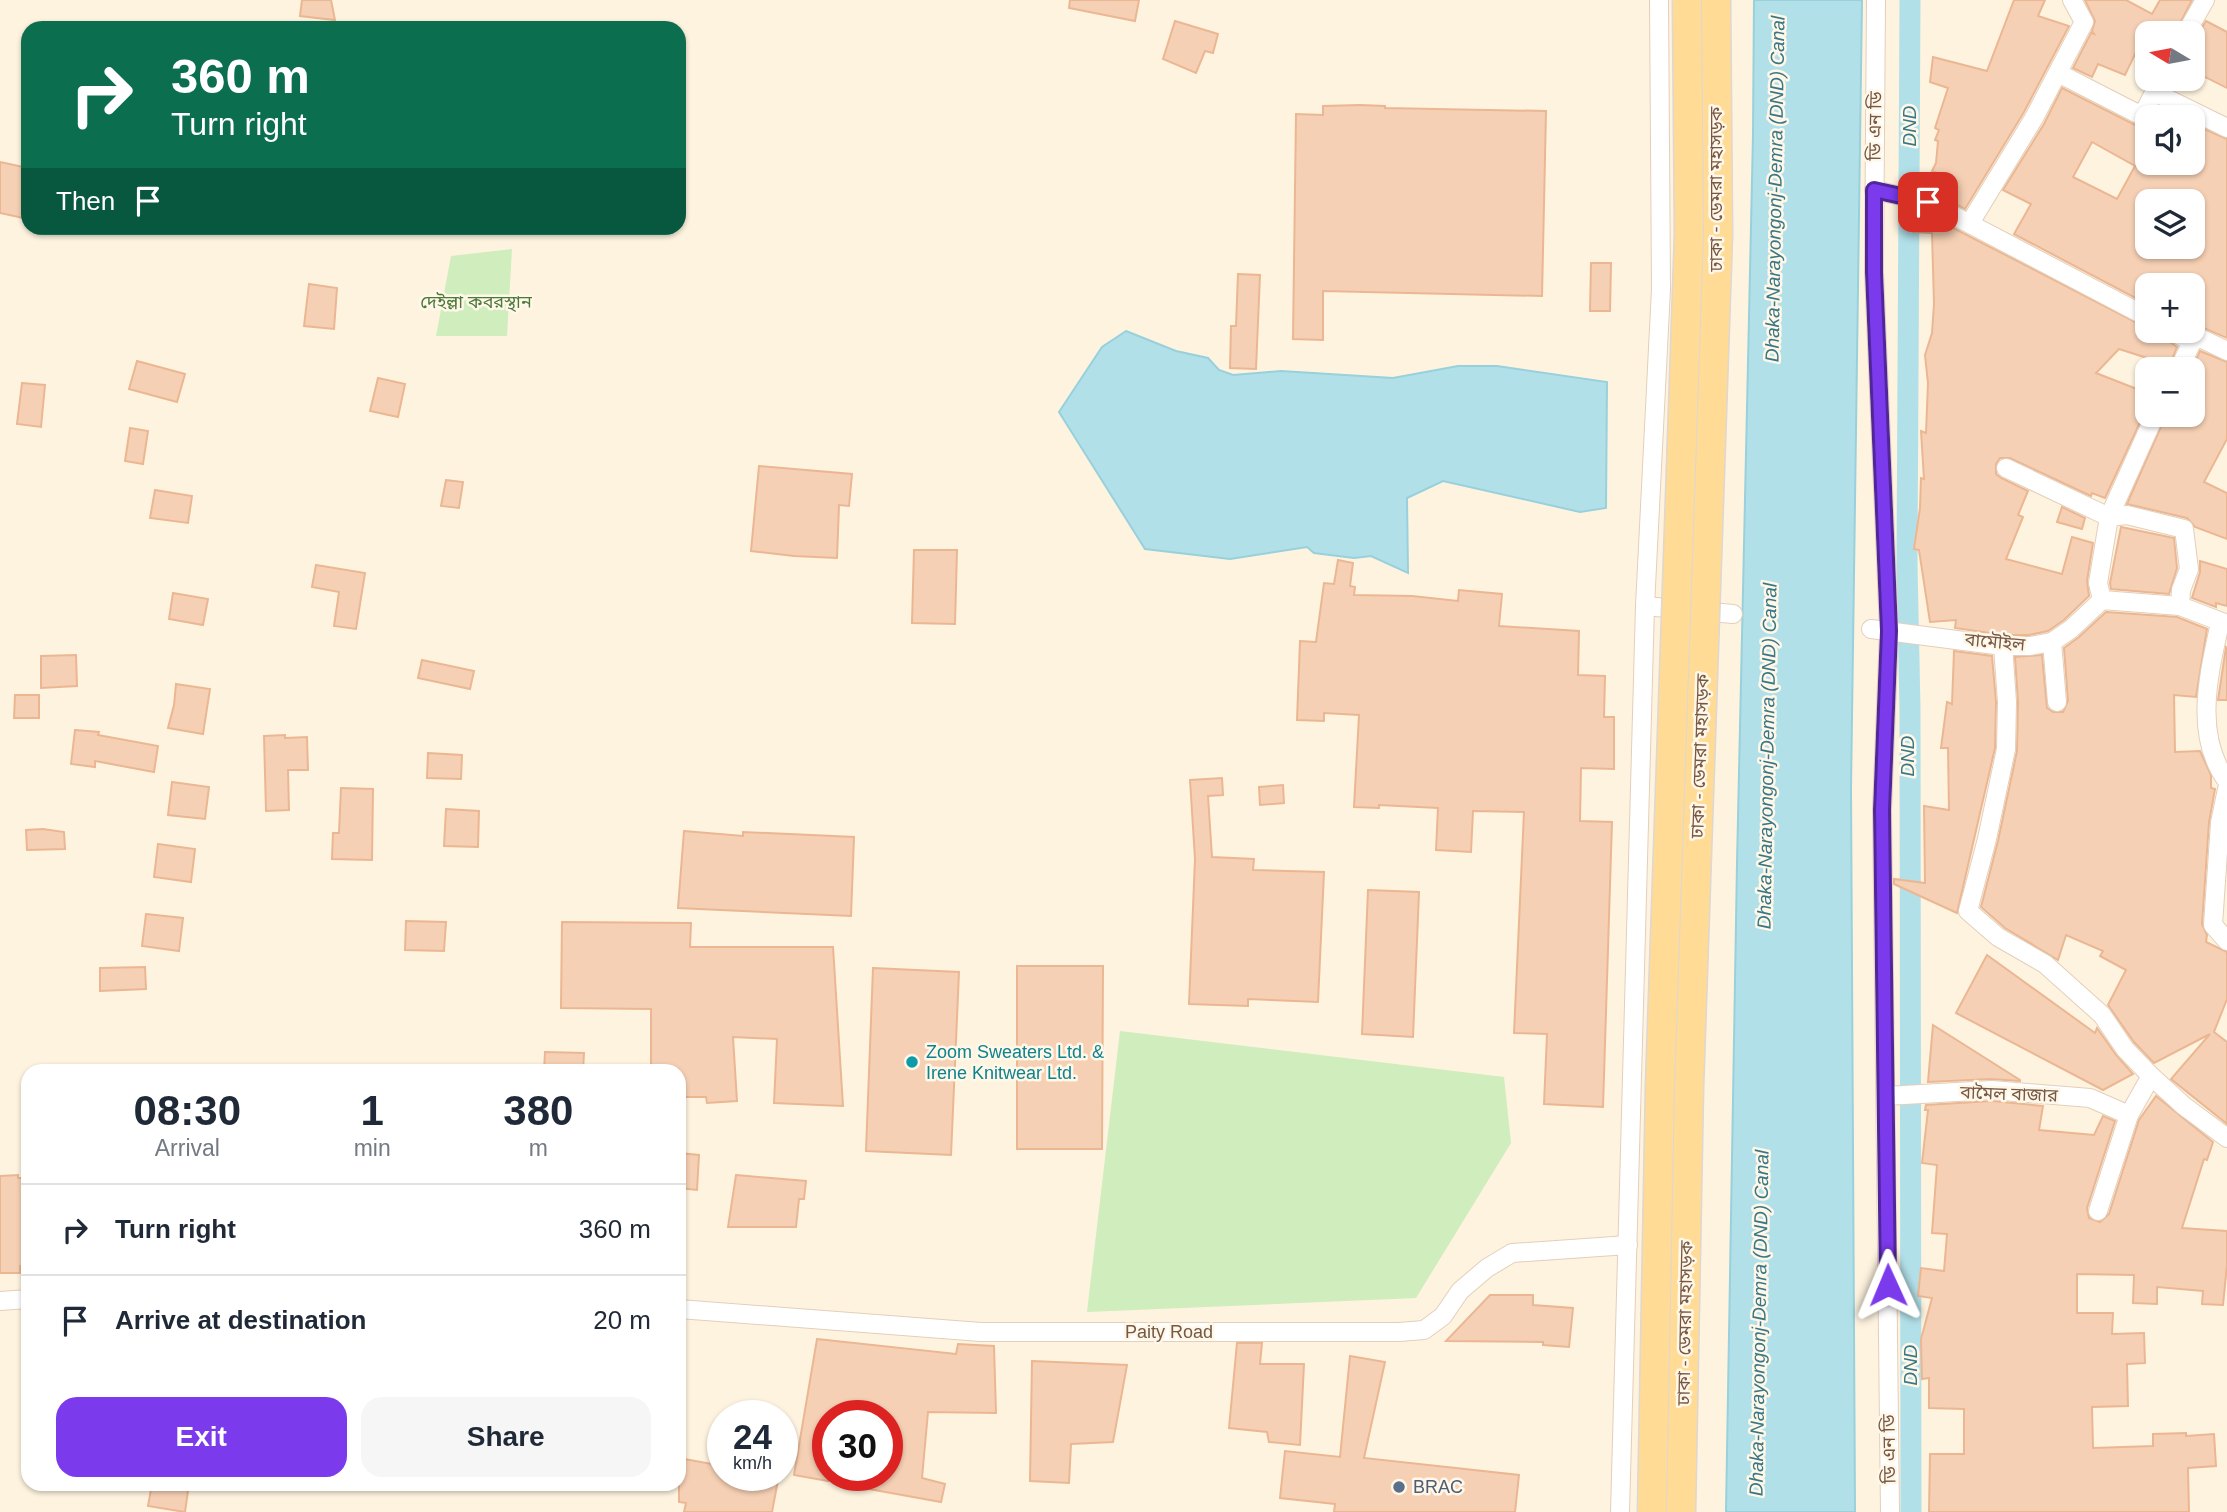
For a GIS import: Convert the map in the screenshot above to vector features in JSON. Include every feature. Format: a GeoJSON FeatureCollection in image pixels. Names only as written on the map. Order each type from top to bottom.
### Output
{"type":"FeatureCollection","features":[{"type":"Feature","properties":{"kind":"main road","name":"ঢাকা - ডেমরা মহাসড়ক"},"geometry":{"type":"LineString","coordinates":[[1652,1512],[1660,1086],[1689,234],[1687,0]]}},
{"type":"Feature","properties":{"kind":"main road","name":"ঢাকা - ডেমরা মহাসড়ক"},"geometry":{"type":"LineString","coordinates":[[1681,1512],[1689,1087],[1718,234],[1716,0]]}},
{"type":"Feature","properties":{"kind":"street"},"geometry":{"type":"LineString","coordinates":[[1620,1512],[1645,606],[1661,289],[1659,0]]}},
{"type":"Feature","properties":{"kind":"street","name":"ডি এন ডি"},"geometry":{"type":"LineString","coordinates":[[1876,0],[1874,272],[1889,631],[1882,810],[1890,1512]]}},
{"type":"Feature","properties":{"kind":"street"},"geometry":{"type":"LineString","coordinates":[[1970,223],[2034,118],[2084,22],[2072,0]]}},
{"type":"Feature","properties":{"kind":"street"},"geometry":{"type":"LineString","coordinates":[[2193,21],[2205,0]]}},
{"type":"Feature","properties":{"kind":"street"},"geometry":{"type":"LineString","coordinates":[[2058,73],[2142,116],[2155,91]]}},
{"type":"Feature","properties":{"kind":"street"},"geometry":{"type":"LineString","coordinates":[[2168,91],[2227,128]]}},
{"type":"Feature","properties":{"kind":"street"},"geometry":{"type":"LineString","coordinates":[[1874,190],[1923,200],[2135,311]]}},
{"type":"Feature","properties":{"kind":"street"},"geometry":{"type":"LineString","coordinates":[[2205,340],[2227,351]]}},
{"type":"Feature","properties":{"kind":"street"},"geometry":{"type":"LineString","coordinates":[[2102,600],[2098,583],[2109,517],[2150,427]]}},
{"type":"Feature","properties":{"kind":"street"},"geometry":{"type":"LineString","coordinates":[[2006,468],[2109,517],[2127,514],[2184,529],[2189,569],[2180,606]]}},
{"type":"Feature","properties":{"kind":"street"},"geometry":{"type":"LineString","coordinates":[[2057,702],[2052,642],[2071,629],[2102,600],[2180,606],[2223,624],[2206,686],[2213,756],[2227,781]]}},
{"type":"Feature","properties":{"kind":"street"},"geometry":{"type":"LineString","coordinates":[[1645,606],[1733,614]]}},
{"type":"Feature","properties":{"kind":"street","name":"বামৌইল"},"geometry":{"type":"LineString","coordinates":[[1871,629],[2003,646],[2030,646],[2052,642]]}},
{"type":"Feature","properties":{"kind":"street"},"geometry":{"type":"LineString","coordinates":[[2003,646],[2007,702],[2006,749],[1968,911],[1998,937],[2045,964],[2102,1015],[2125,1049],[2151,1076],[2184,1106],[2227,1138]]}},
{"type":"Feature","properties":{"kind":"street"},"geometry":{"type":"LineString","coordinates":[[2227,789],[2220,823],[2221,897],[2213,925],[2227,941]]}},
{"type":"Feature","properties":{"kind":"street"},"geometry":{"type":"LineString","coordinates":[[2098,1211],[2129,1115],[2151,1076]]}},
{"type":"Feature","properties":{"kind":"street","name":"বামৈল বাজার"},"geometry":{"type":"LineString","coordinates":[[1885,1096],[1992,1090],[2090,1098],[2129,1115]]}},
{"type":"Feature","properties":{"kind":"street","name":"Paity Road"},"geometry":{"type":"LineString","coordinates":[[686,1310],[981,1332],[1399,1332],[1424,1330],[1443,1316],[1460,1292],[1487,1268],[1512,1253],[1629,1245]]}},
{"type":"Feature","properties":{"kind":"street"},"geometry":{"type":"LineString","coordinates":[[0,1301],[21,1300]]}},
{"type":"Feature","properties":{"kind":"green space","name":"দেইল্লা কবরস্থান"},"geometry":{"type":"Polygon","coordinates":[[[512,249],[507,336],[436,336],[451,256],[512,249]]]}},
{"type":"Feature","properties":{"kind":"green space"},"geometry":{"type":"Polygon","coordinates":[[[1120,1031],[1504,1077],[1511,1143],[1416,1298],[1087,1312],[1120,1031]]]}},
{"type":"Feature","properties":{"kind":"water","name":"Dhaka-Narayongonj-Demra (DND) Canal"},"geometry":{"type":"Polygon","coordinates":[[[1754,0],[1862,0],[1851,789],[1855,1512],[1726,1512],[1754,0]]]}},
{"type":"Feature","properties":{"kind":"water"},"geometry":{"type":"Polygon","coordinates":[[[1126,331],[1176,351],[1208,358],[1219,370],[1233,375],[1281,371],[1393,378],[1458,366],[1497,366],[1607,382],[1606,508],[1580,512],[1443,481],[1407,498],[1408,573],[1371,556],[1354,558],[1314,553],[1307,547],[1230,559],[1145,549],[1059,412],[1102,347],[1126,331]]]}},
{"type":"Feature","properties":{"kind":"building"},"geometry":{"type":"Polygon","coordinates":[[[302,0],[331,0],[335,20],[300,16],[302,0]]]}},
{"type":"Feature","properties":{"kind":"building"},"geometry":{"type":"Polygon","coordinates":[[[1070,0],[1139,0],[1135,21],[1069,8],[1070,0]]]}},
{"type":"Feature","properties":{"kind":"building"},"geometry":{"type":"Polygon","coordinates":[[[2014,0],[2045,0],[2038,16],[2069,26],[2024,112],[1965,209],[1935,193],[1937,173],[1932,171],[1936,163],[1938,141],[1935,140],[1939,130],[1935,128],[1948,88],[1930,82],[1933,57],[1987,71],[2014,0]]]}},
{"type":"Feature","properties":{"kind":"building"},"geometry":{"type":"Polygon","coordinates":[[[2085,0],[2126,0],[2152,14],[2160,0],[2192,0],[2181,21],[2135,21],[2135,54],[2125,75],[2098,64],[2092,77],[2073,68],[2091,33],[2094,34],[2092,31],[2095,21],[2085,0]]]}},
{"type":"Feature","properties":{"kind":"building"},"geometry":{"type":"Polygon","coordinates":[[[1175,21],[1218,34],[1213,53],[1205,51],[1196,73],[1163,59],[1175,21]]]}},
{"type":"Feature","properties":{"kind":"building"},"geometry":{"type":"Polygon","coordinates":[[[2205,23],[2227,32],[2227,88],[2205,77],[2205,23]]]}},
{"type":"Feature","properties":{"kind":"building"},"geometry":{"type":"Polygon","coordinates":[[[2062,88],[2135,125],[2135,166],[2135,175],[2205,175],[2205,129],[2227,139],[2227,338],[2205,328],[2205,273],[2135,273],[2135,298],[2014,234],[2031,204],[2003,190],[2044,124],[2062,88]],[[2092,142],[2073,177],[2117,199],[2135,166],[2092,142]]]}},
{"type":"Feature","properties":{"kind":"building"},"geometry":{"type":"Polygon","coordinates":[[[1360,105],[1385,108],[1546,111],[1542,296],[1323,291],[1323,340],[1293,339],[1296,114],[1323,115],[1323,106],[1360,105]]]}},
{"type":"Feature","properties":{"kind":"building"},"geometry":{"type":"Polygon","coordinates":[[[0,162],[21,166],[21,218],[0,213],[0,162]]]}},
{"type":"Feature","properties":{"kind":"building"},"geometry":{"type":"Polygon","coordinates":[[[1914,211],[1924,213],[2135,322],[2135,343],[2171,343],[2177,347],[2173,357],[2144,357],[2119,349],[2096,373],[2135,388],[2135,427],[2138,427],[2105,498],[2092,493],[2091,496],[2010,458],[2000,458],[1996,464],[1996,474],[2028,491],[2018,515],[2023,517],[2006,559],[2062,574],[2072,537],[2093,543],[2087,581],[2089,596],[2048,631],[2029,635],[2004,635],[1955,628],[1956,620],[1930,622],[1919,550],[1914,549],[1921,478],[1924,479],[1921,431],[1926,433],[1928,383],[1925,355],[1932,333],[1934,304],[1932,233],[1913,232],[1914,211]]]}},
{"type":"Feature","properties":{"kind":"building"},"geometry":{"type":"Polygon","coordinates":[[[1591,263],[1611,263],[1610,311],[1590,311],[1591,263]]]}},
{"type":"Feature","properties":{"kind":"building"},"geometry":{"type":"Polygon","coordinates":[[[1238,274],[1260,275],[1256,369],[1230,368],[1231,326],[1236,326],[1238,274]]]}},
{"type":"Feature","properties":{"kind":"building"},"geometry":{"type":"Polygon","coordinates":[[[309,284],[337,288],[334,329],[304,326],[309,284]]]}},
{"type":"Feature","properties":{"kind":"building"},"geometry":{"type":"Polygon","coordinates":[[[2200,351],[2227,362],[2227,439],[2204,482],[2227,493],[2227,539],[2195,527],[2187,518],[2127,504],[2161,427],[2205,427],[2205,357],[2197,357],[2200,351]]]}},
{"type":"Feature","properties":{"kind":"building"},"geometry":{"type":"Polygon","coordinates":[[[137,361],[185,374],[177,402],[129,389],[137,361]]]}},
{"type":"Feature","properties":{"kind":"building"},"geometry":{"type":"Polygon","coordinates":[[[378,378],[405,384],[398,417],[370,411],[378,378]]]}},
{"type":"Feature","properties":{"kind":"building"},"geometry":{"type":"Polygon","coordinates":[[[22,383],[45,385],[41,427],[17,424],[22,383]]]}},
{"type":"Feature","properties":{"kind":"building"},"geometry":{"type":"Polygon","coordinates":[[[130,428],[148,431],[143,464],[125,461],[130,428]]]}},
{"type":"Feature","properties":{"kind":"building"},"geometry":{"type":"Polygon","coordinates":[[[759,466],[852,474],[849,506],[839,505],[837,558],[751,551],[759,466]]]}},
{"type":"Feature","properties":{"kind":"building"},"geometry":{"type":"Polygon","coordinates":[[[446,480],[463,482],[459,508],[441,506],[446,480]]]}},
{"type":"Feature","properties":{"kind":"building"},"geometry":{"type":"Polygon","coordinates":[[[155,490],[192,496],[188,523],[150,518],[155,490]]]}},
{"type":"Feature","properties":{"kind":"building"},"geometry":{"type":"Polygon","coordinates":[[[2062,507],[2085,518],[2082,529],[2057,522],[2062,507]]]}},
{"type":"Feature","properties":{"kind":"building"},"geometry":{"type":"Polygon","coordinates":[[[2121,527],[2174,538],[2177,568],[2169,594],[2111,589],[2121,527]]]}},
{"type":"Feature","properties":{"kind":"building"},"geometry":{"type":"Polygon","coordinates":[[[914,550],[957,550],[955,624],[912,623],[914,550]]]}},
{"type":"Feature","properties":{"kind":"building"},"geometry":{"type":"Polygon","coordinates":[[[1338,560],[1353,563],[1350,586],[1355,587],[1354,595],[1412,596],[1458,601],[1459,590],[1502,594],[1499,626],[1579,631],[1578,675],[1605,676],[1604,717],[1614,717],[1614,769],[1581,768],[1580,821],[1612,822],[1603,1107],[1544,1104],[1547,1034],[1514,1033],[1524,812],[1473,811],[1471,852],[1436,850],[1438,808],[1379,805],[1379,808],[1354,807],[1359,715],[1324,713],[1324,721],[1297,720],[1300,641],[1316,642],[1324,583],[1334,584],[1338,560]]]}},
{"type":"Feature","properties":{"kind":"building"},"geometry":{"type":"Polygon","coordinates":[[[2200,561],[2227,569],[2227,606],[2216,603],[2216,607],[2192,598],[2200,572],[2200,561]]]}},
{"type":"Feature","properties":{"kind":"building"},"geometry":{"type":"Polygon","coordinates":[[[316,565],[365,573],[356,629],[334,626],[339,592],[312,587],[316,565]]]}},
{"type":"Feature","properties":{"kind":"building"},"geometry":{"type":"Polygon","coordinates":[[[173,593],[208,599],[203,625],[169,619],[173,593]]]}},
{"type":"Feature","properties":{"kind":"building"},"geometry":{"type":"Polygon","coordinates":[[[2106,612],[2177,617],[2207,629],[2196,697],[2174,695],[2175,752],[2200,751],[2211,775],[2211,788],[2215,789],[2209,822],[2202,924],[2207,935],[2206,942],[2227,952],[2227,999],[2214,1032],[2227,1042],[2227,1124],[2171,1079],[2210,1034],[2154,1063],[2134,1042],[2108,1005],[2126,970],[2100,956],[2103,951],[2066,935],[2058,960],[2005,928],[1981,907],[2017,751],[2015,657],[2042,655],[2047,708],[2053,712],[2063,712],[2068,701],[2064,648],[2106,612]]]}},
{"type":"Feature","properties":{"kind":"building"},"geometry":{"type":"Polygon","coordinates":[[[2226,647],[2227,700],[2218,700],[2226,647]]]}},
{"type":"Feature","properties":{"kind":"building"},"geometry":{"type":"Polygon","coordinates":[[[1954,651],[1992,656],[1996,702],[1995,748],[1957,913],[1894,884],[1894,879],[1925,883],[1924,806],[1949,810],[1948,748],[1941,748],[1947,702],[1952,704],[1954,651]]]}},
{"type":"Feature","properties":{"kind":"building"},"geometry":{"type":"Polygon","coordinates":[[[76,655],[77,686],[41,688],[41,656],[76,655]]]}},
{"type":"Feature","properties":{"kind":"building"},"geometry":{"type":"Polygon","coordinates":[[[422,660],[474,671],[470,689],[418,678],[422,660]]]}},
{"type":"Feature","properties":{"kind":"building"},"geometry":{"type":"Polygon","coordinates":[[[176,684],[210,689],[203,734],[168,728],[176,684]]]}},
{"type":"Feature","properties":{"kind":"building"},"geometry":{"type":"Polygon","coordinates":[[[15,695],[39,695],[39,718],[14,718],[15,695]]]}},
{"type":"Feature","properties":{"kind":"building"},"geometry":{"type":"Polygon","coordinates":[[[75,730],[99,732],[98,735],[158,746],[154,772],[95,761],[95,767],[71,764],[75,730]]]}},
{"type":"Feature","properties":{"kind":"building"},"geometry":{"type":"Polygon","coordinates":[[[285,735],[285,738],[307,737],[308,770],[288,770],[289,810],[266,811],[264,736],[285,735]]]}},
{"type":"Feature","properties":{"kind":"building"},"geometry":{"type":"Polygon","coordinates":[[[428,753],[462,755],[461,779],[427,778],[428,753]]]}},
{"type":"Feature","properties":{"kind":"building"},"geometry":{"type":"Polygon","coordinates":[[[1222,778],[1223,795],[1208,796],[1212,857],[1254,859],[1253,870],[1324,872],[1318,1002],[1248,999],[1248,1006],[1189,1004],[1195,859],[1190,780],[1222,778]]]}},
{"type":"Feature","properties":{"kind":"building"},"geometry":{"type":"Polygon","coordinates":[[[172,782],[209,787],[205,819],[168,815],[172,782]]]}},
{"type":"Feature","properties":{"kind":"building"},"geometry":{"type":"Polygon","coordinates":[[[1283,785],[1284,803],[1260,805],[1259,787],[1283,785]]]}},
{"type":"Feature","properties":{"kind":"building"},"geometry":{"type":"Polygon","coordinates":[[[341,788],[373,789],[372,860],[332,859],[333,833],[339,833],[341,788]]]}},
{"type":"Feature","properties":{"kind":"building"},"geometry":{"type":"Polygon","coordinates":[[[446,809],[479,811],[478,847],[444,846],[446,809]]]}},
{"type":"Feature","properties":{"kind":"building"},"geometry":{"type":"Polygon","coordinates":[[[26,830],[64,832],[65,849],[27,850],[26,830]]]}},
{"type":"Feature","properties":{"kind":"building"},"geometry":{"type":"Polygon","coordinates":[[[684,831],[743,836],[743,832],[854,837],[851,916],[678,908],[684,831]]]}},
{"type":"Feature","properties":{"kind":"building"},"geometry":{"type":"Polygon","coordinates":[[[158,844],[195,849],[191,882],[154,877],[158,844]]]}},
{"type":"Feature","properties":{"kind":"building"},"geometry":{"type":"Polygon","coordinates":[[[1368,890],[1419,892],[1413,1037],[1362,1034],[1368,890]]]}},
{"type":"Feature","properties":{"kind":"building"},"geometry":{"type":"Polygon","coordinates":[[[146,914],[183,918],[179,951],[142,946],[146,914]]]}},
{"type":"Feature","properties":{"kind":"building"},"geometry":{"type":"Polygon","coordinates":[[[406,921],[446,922],[444,951],[405,950],[406,921]]]}},
{"type":"Feature","properties":{"kind":"building"},"geometry":{"type":"Polygon","coordinates":[[[562,922],[691,923],[690,947],[833,947],[843,1106],[774,1103],[777,1039],[733,1037],[737,1101],[707,1103],[706,1097],[686,1097],[686,1064],[651,1064],[651,1009],[561,1008],[562,922]]]}},
{"type":"Feature","properties":{"kind":"building"},"geometry":{"type":"Polygon","coordinates":[[[1987,955],[2095,1033],[2097,1028],[2133,1074],[2103,1090],[1956,1013],[1987,955]]]}},
{"type":"Feature","properties":{"kind":"building","name":"Zoom Sweaters Ltd. & Irene Knitwear Ltd."},"geometry":{"type":"Polygon","coordinates":[[[1017,966],[1103,966],[1102,1149],[1017,1149],[1017,966]]]}},
{"type":"Feature","properties":{"kind":"building"},"geometry":{"type":"Polygon","coordinates":[[[145,967],[146,989],[100,991],[100,968],[145,967]]]}},
{"type":"Feature","properties":{"kind":"building","name":"Zoom Sweaters Ltd. & Irene Knitwear Ltd."},"geometry":{"type":"Polygon","coordinates":[[[873,968],[959,972],[951,1155],[866,1151],[873,968]]]}},
{"type":"Feature","properties":{"kind":"building"},"geometry":{"type":"Polygon","coordinates":[[[1933,1025],[2020,1081],[1991,1079],[1928,1082],[1933,1025]]]}},
{"type":"Feature","properties":{"kind":"building"},"geometry":{"type":"Polygon","coordinates":[[[545,1052],[584,1053],[583,1064],[544,1064],[545,1052]]]}},
{"type":"Feature","properties":{"kind":"building"},"geometry":{"type":"Polygon","coordinates":[[[2156,1096],[2213,1142],[2207,1160],[2204,1159],[2182,1228],[2227,1231],[2223,1305],[2202,1304],[2203,1291],[2157,1287],[2157,1304],[2133,1303],[2134,1275],[2077,1274],[2077,1313],[2113,1313],[2112,1334],[2144,1333],[2145,1363],[2127,1364],[2128,1406],[2092,1407],[2093,1448],[2153,1446],[2153,1434],[2214,1434],[2216,1466],[2188,1468],[2189,1512],[1929,1512],[1930,1454],[1964,1454],[1964,1409],[1929,1408],[1929,1378],[1922,1379],[1921,1339],[1932,1298],[1918,1296],[1921,1268],[1944,1271],[1947,1234],[1932,1233],[1937,1165],[1922,1163],[1928,1110],[1925,1110],[1926,1105],[1992,1101],[2043,1106],[2039,1130],[2094,1135],[2103,1116],[2115,1121],[2087,1208],[2089,1218],[2100,1222],[2109,1214],[2139,1120],[2156,1096]]]}},
{"type":"Feature","properties":{"kind":"building"},"geometry":{"type":"Polygon","coordinates":[[[686,1154],[699,1155],[697,1190],[686,1189],[686,1154]]]}},
{"type":"Feature","properties":{"kind":"building"},"geometry":{"type":"Polygon","coordinates":[[[18,1175],[18,1178],[21,1178],[20,1273],[0,1273],[0,1176],[18,1175]]]}},
{"type":"Feature","properties":{"kind":"building"},"geometry":{"type":"Polygon","coordinates":[[[736,1175],[806,1181],[804,1199],[799,1199],[796,1227],[728,1227],[736,1175]]]}},
{"type":"Feature","properties":{"kind":"building"},"geometry":{"type":"Polygon","coordinates":[[[1490,1295],[1533,1295],[1533,1305],[1573,1308],[1569,1347],[1543,1345],[1543,1342],[1446,1341],[1490,1295]]]}},
{"type":"Feature","properties":{"kind":"building"},"geometry":{"type":"Polygon","coordinates":[[[817,1339],[956,1354],[958,1344],[994,1346],[996,1413],[928,1412],[922,1478],[945,1484],[941,1502],[880,1491],[903,1491],[903,1400],[812,1400],[812,1478],[798,1476],[798,1451],[817,1339]]]}},
{"type":"Feature","properties":{"kind":"building"},"geometry":{"type":"Polygon","coordinates":[[[1237,1343],[1262,1343],[1260,1364],[1304,1364],[1300,1445],[1269,1442],[1267,1432],[1229,1428],[1237,1343]]]}},
{"type":"Feature","properties":{"kind":"building","name":"BRAC"},"geometry":{"type":"Polygon","coordinates":[[[1350,1356],[1385,1362],[1364,1458],[1519,1475],[1515,1512],[1334,1512],[1335,1504],[1280,1498],[1285,1451],[1340,1457],[1350,1356]]]}},
{"type":"Feature","properties":{"kind":"building"},"geometry":{"type":"Polygon","coordinates":[[[1032,1361],[1127,1365],[1113,1442],[1071,1444],[1069,1483],[1030,1481],[1032,1361]]]}},
{"type":"Feature","properties":{"kind":"building"},"geometry":{"type":"Polygon","coordinates":[[[686,1459],[707,1463],[707,1491],[776,1491],[772,1512],[684,1512],[686,1503],[679,1502],[679,1491],[686,1491],[686,1459]]]}},
{"type":"Feature","properties":{"kind":"building"},"geometry":{"type":"Polygon","coordinates":[[[151,1491],[188,1491],[185,1512],[148,1506],[151,1491]]]}},
{"type":"Feature","properties":{"kind":"waterway","name":"DND"},"geometry":{"type":"LineString","coordinates":[[1910,0],[1907,564],[1910,709],[1911,1512]]}},
{"type":"Feature","properties":{"kind":"place","name":"Zoom Sweaters Ltd. & Irene Knitwear Ltd."},"geometry":{"type":"Point","coordinates":[912,1062]}},
{"type":"Feature","properties":{"kind":"place","name":"BRAC"},"geometry":{"type":"Point","coordinates":[1399,1487]}},
{"type":"Feature","properties":{"kind":"route"},"geometry":{"type":"LineString","coordinates":[[1888,1285],[1882,810],[1889,631],[1874,272],[1874,190],[1928,202]]}}]}
